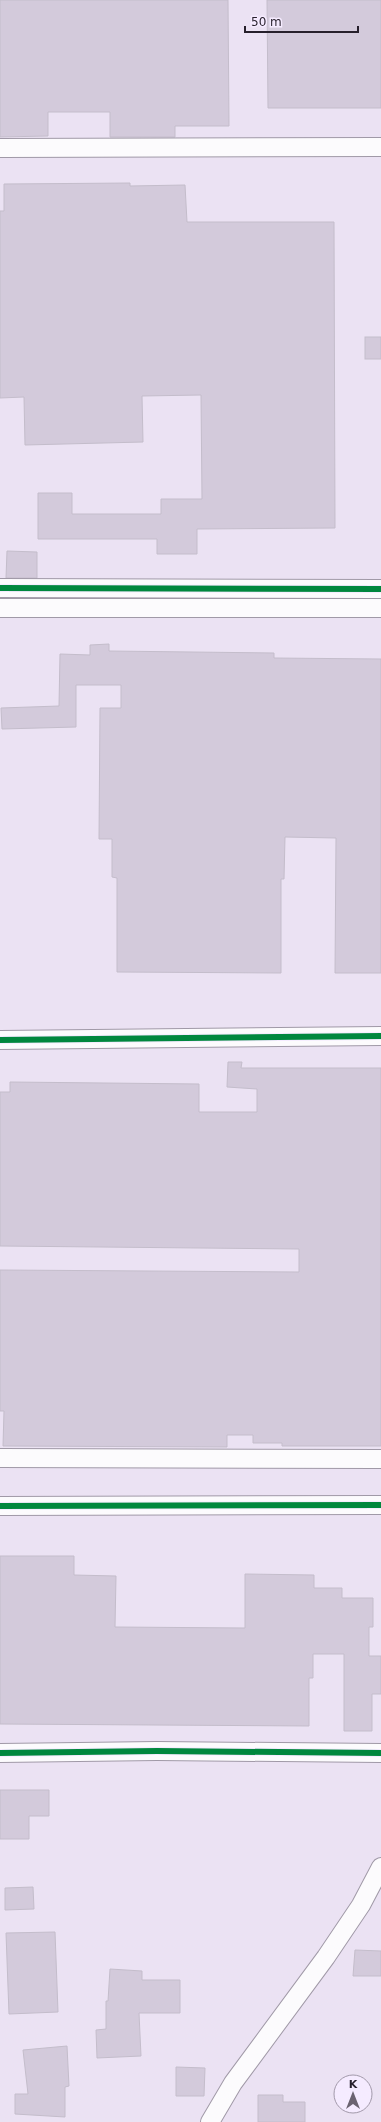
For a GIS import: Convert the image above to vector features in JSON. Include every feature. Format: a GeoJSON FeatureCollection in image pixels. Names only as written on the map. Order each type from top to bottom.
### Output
{"type":"FeatureCollection","features":[{"type":"Feature","properties":{"kind":"street"},"geometry":{"type":"LineString","coordinates":[[0,148],[381,147]]}},
{"type":"Feature","properties":{"kind":"street"},"geometry":{"type":"LineString","coordinates":[[381,589],[3,588],[3,608],[381,608]]}},
{"type":"Feature","properties":{"kind":"street"},"geometry":{"type":"LineString","coordinates":[[217,589],[217,608]]}},
{"type":"Feature","properties":{"kind":"street"},"geometry":{"type":"LineString","coordinates":[[0,1040],[381,1036]]}},
{"type":"Feature","properties":{"kind":"street"},"geometry":{"type":"LineString","coordinates":[[0,1458],[381,1459]]}},
{"type":"Feature","properties":{"kind":"street"},"geometry":{"type":"LineString","coordinates":[[0,1506],[381,1505]]}},
{"type":"Feature","properties":{"kind":"street"},"geometry":{"type":"LineString","coordinates":[[0,1753],[157,1751],[381,1754]]}},
{"type":"Feature","properties":{"kind":"street"},"geometry":{"type":"LineString","coordinates":[[210,2122],[233,2082],[326,1957],[361,1905],[381,1867]]}},
{"type":"Feature","properties":{"kind":"building"},"geometry":{"type":"Polygon","coordinates":[[[0,0],[228,0],[229,126],[175,126],[175,137],[110,137],[110,112],[48,112],[48,136],[0,137],[0,0]]]}},
{"type":"Feature","properties":{"kind":"building"},"geometry":{"type":"Polygon","coordinates":[[[267,0],[381,0],[381,108],[268,108],[267,0]]]}},
{"type":"Feature","properties":{"kind":"building"},"geometry":{"type":"Polygon","coordinates":[[[130,183],[130,186],[185,185],[187,222],[334,222],[335,528],[197,529],[197,554],[157,554],[157,539],[38,539],[38,493],[72,493],[72,514],[161,514],[161,499],[202,499],[201,395],[142,396],[143,442],[25,445],[24,397],[0,398],[0,211],[4,211],[4,184],[130,183]]]}},
{"type":"Feature","properties":{"kind":"building"},"geometry":{"type":"Polygon","coordinates":[[[365,337],[381,337],[381,359],[365,359],[365,337]]]}},
{"type":"Feature","properties":{"kind":"building"},"geometry":{"type":"Polygon","coordinates":[[[7,551],[37,552],[37,578],[6,578],[7,551]]]}},
{"type":"Feature","properties":{"kind":"building"},"geometry":{"type":"Polygon","coordinates":[[[109,644],[109,651],[274,653],[274,658],[381,659],[381,973],[335,973],[336,838],[285,837],[284,879],[281,879],[281,973],[117,972],[117,878],[112,877],[112,839],[99,839],[100,708],[121,708],[121,685],[76,685],[76,727],[2,729],[1,708],[59,706],[60,654],[90,655],[90,645],[109,644]]]}},
{"type":"Feature","properties":{"kind":"building"},"geometry":{"type":"Polygon","coordinates":[[[228,1062],[242,1062],[241,1068],[381,1068],[381,1446],[282,1446],[282,1443],[253,1443],[253,1435],[227,1435],[227,1447],[3,1446],[4,1411],[0,1411],[0,1270],[299,1272],[299,1249],[0,1246],[0,1092],[10,1092],[10,1082],[199,1084],[199,1112],[257,1112],[257,1089],[227,1087],[228,1062]]]}},
{"type":"Feature","properties":{"kind":"building"},"geometry":{"type":"Polygon","coordinates":[[[0,1556],[74,1556],[74,1575],[116,1576],[115,1627],[245,1628],[245,1574],[314,1575],[314,1588],[342,1588],[342,1598],[373,1598],[373,1627],[369,1627],[369,1656],[381,1656],[381,1694],[372,1694],[372,1731],[344,1731],[344,1654],[313,1654],[313,1678],[309,1678],[309,1726],[0,1724],[0,1556]]]}},
{"type":"Feature","properties":{"kind":"building"},"geometry":{"type":"Polygon","coordinates":[[[0,1790],[49,1790],[49,1816],[29,1816],[29,1839],[0,1839],[0,1790]]]}},
{"type":"Feature","properties":{"kind":"building"},"geometry":{"type":"Polygon","coordinates":[[[33,1887],[34,1909],[5,1910],[5,1888],[33,1887]]]}},
{"type":"Feature","properties":{"kind":"building"},"geometry":{"type":"Polygon","coordinates":[[[55,1932],[58,2012],[9,2014],[6,1933],[55,1932]]]}},
{"type":"Feature","properties":{"kind":"building"},"geometry":{"type":"Polygon","coordinates":[[[355,1950],[381,1951],[381,1976],[353,1976],[355,1950]]]}},
{"type":"Feature","properties":{"kind":"building"},"geometry":{"type":"Polygon","coordinates":[[[110,1969],[142,1971],[142,1980],[180,1980],[180,2013],[139,2013],[141,2056],[97,2058],[96,2030],[106,2029],[106,2001],[108,2001],[110,1969]]]}},
{"type":"Feature","properties":{"kind":"building"},"geometry":{"type":"Polygon","coordinates":[[[67,2046],[69,2086],[65,2087],[65,2117],[15,2114],[15,2094],[28,2094],[23,2050],[67,2046]]]}},
{"type":"Feature","properties":{"kind":"building"},"geometry":{"type":"Polygon","coordinates":[[[176,2067],[205,2068],[204,2096],[176,2096],[176,2067]]]}},
{"type":"Feature","properties":{"kind":"building"},"geometry":{"type":"Polygon","coordinates":[[[258,2095],[283,2095],[283,2102],[305,2102],[305,2122],[258,2122],[258,2095]]]}},
{"type":"Feature","properties":{"kind":"cycle path"},"geometry":{"type":"LineString","coordinates":[[0,588],[381,589]]}},
{"type":"Feature","properties":{"kind":"cycle path"},"geometry":{"type":"LineString","coordinates":[[0,1040],[381,1036]]}},
{"type":"Feature","properties":{"kind":"cycle path"},"geometry":{"type":"LineString","coordinates":[[0,1506],[381,1505]]}},
{"type":"Feature","properties":{"kind":"cycle path"},"geometry":{"type":"LineString","coordinates":[[0,1753],[157,1751],[381,1753]]}}]}
